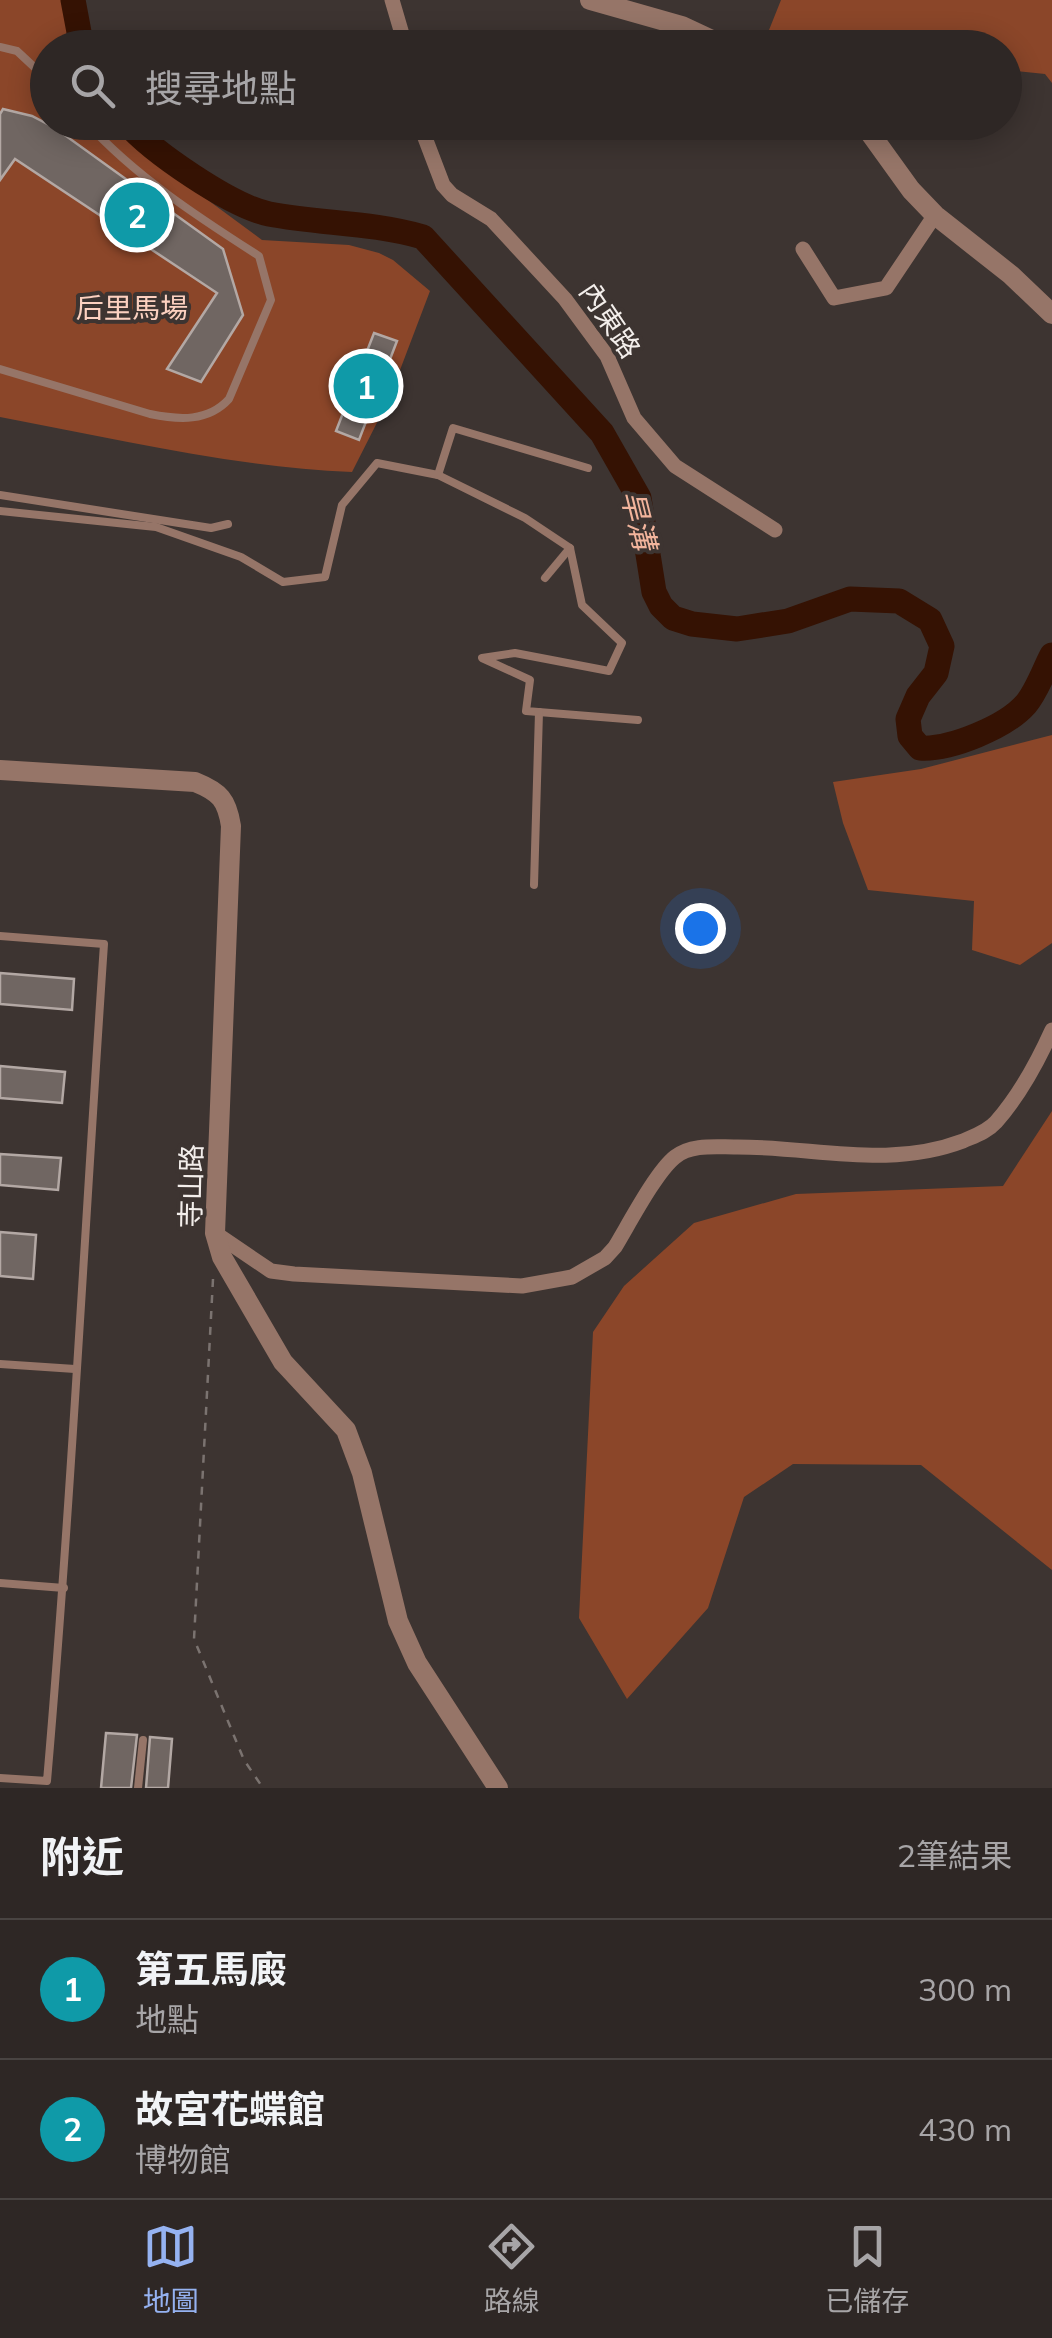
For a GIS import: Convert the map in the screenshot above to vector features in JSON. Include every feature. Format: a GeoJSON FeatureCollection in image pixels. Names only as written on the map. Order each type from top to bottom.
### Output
{"type":"FeatureCollection","features":[{"type":"Feature","properties":{"kind":"street"},"geometry":{"type":"LineString","coordinates":[[392,0],[401,30]]}},
{"type":"Feature","properties":{"kind":"street"},"geometry":{"type":"LineString","coordinates":[[590,0],[691,30]]}},
{"type":"Feature","properties":{"kind":"street","name":"內東路"},"geometry":{"type":"LineString","coordinates":[[425,140],[442,184],[452,195],[491,218],[565,299],[607,356],[634,418],[675,466],[775,530]]}},
{"type":"Feature","properties":{"kind":"street"},"geometry":{"type":"LineString","coordinates":[[875,140],[911,190],[935,215],[1011,275],[1052,314]]}},
{"type":"Feature","properties":{"kind":"street"},"geometry":{"type":"LineString","coordinates":[[803,249],[834,298],[886,288],[935,215]]}},
{"type":"Feature","properties":{"kind":"street","name":"寺山路"},"geometry":{"type":"LineString","coordinates":[[0,770],[196,782],[218,791],[228,808],[231,826],[215,1232],[222,1257],[283,1362],[346,1430],[362,1473],[398,1621],[417,1663],[498,1788]]}},
{"type":"Feature","properties":{"kind":"street"},"geometry":{"type":"LineString","coordinates":[[215,1232],[271,1270],[294,1274],[522,1286],[572,1277],[605,1258],[675,1157],[705,1148],[914,1156],[935,1151],[979,1134],[995,1123],[1052,1030]]}},
{"type":"Feature","properties":{"kind":"lane"},"geometry":{"type":"LineString","coordinates":[[0,48],[17,52],[30,64]]}},
{"type":"Feature","properties":{"kind":"lane"},"geometry":{"type":"LineString","coordinates":[[0,369],[161,417],[194,418],[217,412],[229,399],[271,300],[259,256],[190,212],[102,140]]}},
{"type":"Feature","properties":{"kind":"lane"},"geometry":{"type":"LineString","coordinates":[[438,475],[453,428],[588,468]]}},
{"type":"Feature","properties":{"kind":"lane"},"geometry":{"type":"LineString","coordinates":[[0,511],[156,527],[241,557],[283,582],[325,577],[342,506],[377,464],[438,475],[525,518],[570,548],[582,606],[622,643],[609,670],[514,653],[482,658],[530,680],[526,710],[638,720]]}},
{"type":"Feature","properties":{"kind":"lane"},"geometry":{"type":"LineString","coordinates":[[0,495],[211,528],[228,524]]}},
{"type":"Feature","properties":{"kind":"lane"},"geometry":{"type":"LineString","coordinates":[[545,578],[570,548]]}},
{"type":"Feature","properties":{"kind":"lane"},"geometry":{"type":"LineString","coordinates":[[534,885],[539,712]]}},
{"type":"Feature","properties":{"kind":"lane"},"geometry":{"type":"LineString","coordinates":[[0,936],[104,944],[64,1588],[46,1785],[0,1778]]}},
{"type":"Feature","properties":{"kind":"lane"},"geometry":{"type":"LineString","coordinates":[[0,1364],[75,1369]]}},
{"type":"Feature","properties":{"kind":"lane"},"geometry":{"type":"LineString","coordinates":[[0,1583],[64,1588]]}},
{"type":"Feature","properties":{"kind":"lane"},"geometry":{"type":"LineString","coordinates":[[138,1788],[143,1740]]}},
{"type":"Feature","properties":{"kind":"path"},"geometry":{"type":"LineString","coordinates":[[213,1271],[194,1639],[244,1760],[263,1788]]}},
{"type":"Feature","properties":{"kind":"green space","name":"后里馬場"},"geometry":{"type":"Polygon","coordinates":[[[0,0],[62,0],[67,30],[30,30],[30,140],[132,140],[262,240],[349,245],[379,253],[430,291],[389,399],[352,472],[219,458],[0,417],[0,0]]]}},
{"type":"Feature","properties":{"kind":"green space"},"geometry":{"type":"Polygon","coordinates":[[[781,0],[1052,0],[1052,83],[1045,74],[1022,72],[1022,30],[769,30],[781,0]]]}},
{"type":"Feature","properties":{"kind":"green space"},"geometry":{"type":"Polygon","coordinates":[[[1052,735],[1052,943],[1020,965],[972,950],[974,901],[868,890],[843,823],[833,782],[921,769],[1052,735]]]}},
{"type":"Feature","properties":{"kind":"green space"},"geometry":{"type":"Polygon","coordinates":[[[1052,1111],[1052,1570],[921,1465],[793,1464],[744,1497],[708,1608],[627,1699],[579,1618],[593,1332],[624,1286],[694,1223],[796,1194],[1003,1186],[1052,1111]]]}},
{"type":"Feature","properties":{"kind":"building"},"geometry":{"type":"Polygon","coordinates":[[[3,109],[30,116],[30,140],[72,140],[223,249],[243,315],[201,382],[167,369],[217,293],[15,159],[0,180],[3,109]]]}},
{"type":"Feature","properties":{"kind":"building"},"geometry":{"type":"Polygon","coordinates":[[[374,333],[397,341],[359,440],[336,431],[374,333]]]}},
{"type":"Feature","properties":{"kind":"building"},"geometry":{"type":"Polygon","coordinates":[[[0,973],[74,979],[72,1010],[0,1004],[0,973]]]}},
{"type":"Feature","properties":{"kind":"building"},"geometry":{"type":"Polygon","coordinates":[[[0,1066],[65,1072],[62,1103],[0,1098],[0,1066]]]}},
{"type":"Feature","properties":{"kind":"building"},"geometry":{"type":"Polygon","coordinates":[[[0,1154],[61,1158],[58,1190],[0,1185],[0,1154]]]}},
{"type":"Feature","properties":{"kind":"building"},"geometry":{"type":"Polygon","coordinates":[[[0,1232],[36,1235],[33,1279],[0,1276],[0,1232]]]}},
{"type":"Feature","properties":{"kind":"building"},"geometry":{"type":"Polygon","coordinates":[[[106,1733],[137,1735],[131,1788],[101,1788],[106,1733]]]}},
{"type":"Feature","properties":{"kind":"building"},"geometry":{"type":"Polygon","coordinates":[[[150,1737],[172,1739],[168,1788],[146,1788],[150,1737]]]}},
{"type":"Feature","properties":{"kind":"waterway","name":"旱溝"},"geometry":{"type":"LineString","coordinates":[[73,0],[79,30]]}},
{"type":"Feature","properties":{"kind":"waterway","name":"旱溝"},"geometry":{"type":"LineString","coordinates":[[145,140],[193,176],[253,209],[423,237],[602,433],[639,498],[654,592],[673,618],[737,629],[788,621],[850,599],[899,601],[930,620],[942,646],[936,673],[918,696],[908,719],[910,736],[920,748],[961,741],[992,729],[1017,713],[1030,699],[1052,655]]}},
{"type":"Feature","properties":{"kind":"place","name":"故宮花蝶館"},"geometry":{"type":"Point","coordinates":[137,215]}},
{"type":"Feature","properties":{"kind":"place","name":"第五馬廄"},"geometry":{"type":"Point","coordinates":[366,386]}}]}
